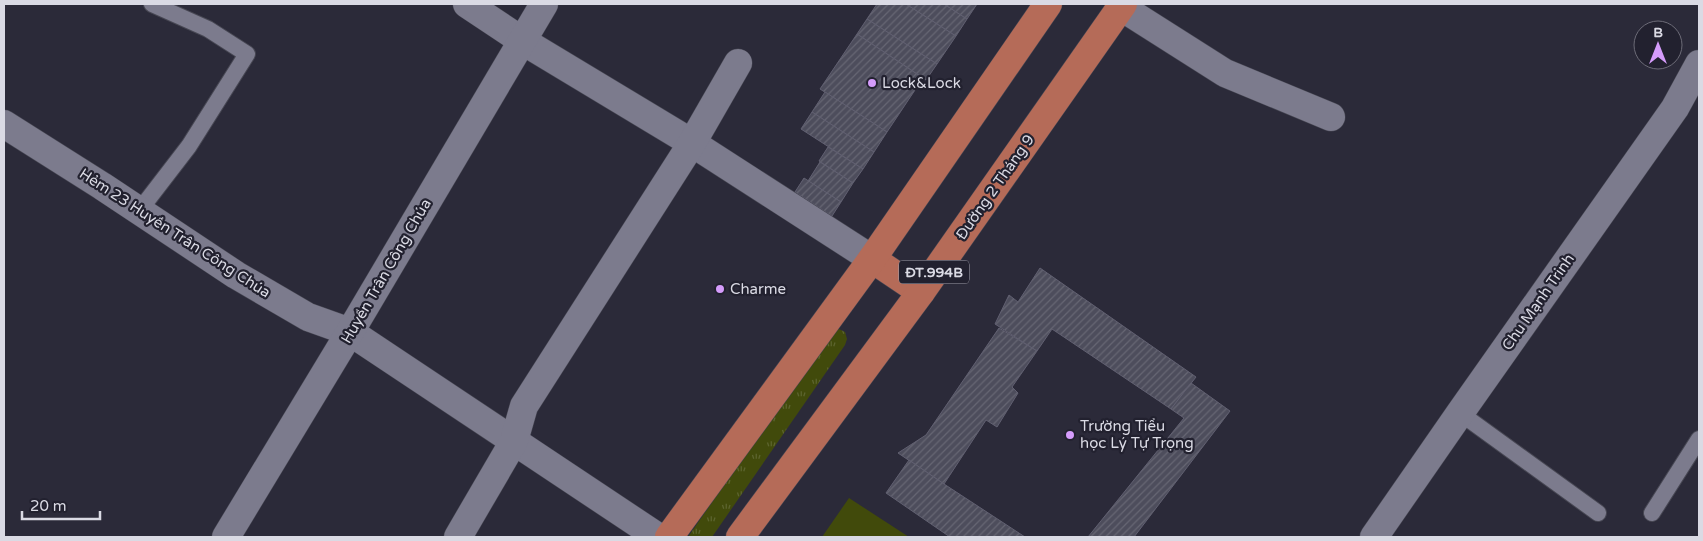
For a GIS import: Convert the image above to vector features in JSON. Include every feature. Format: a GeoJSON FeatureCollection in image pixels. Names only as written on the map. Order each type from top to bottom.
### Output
{"type":"FeatureCollection","features":[{"type":"Feature","properties":{"kind":"main road"},"geometry":{"type":"LineString","coordinates":[[669,537],[872,259],[1048,4]]}},
{"type":"Feature","properties":{"kind":"main road","name":"Đường 2 Tháng 9"},"geometry":{"type":"LineString","coordinates":[[740,537],[921,292],[1122,6]]}},
{"type":"Feature","properties":{"kind":"main road"},"geometry":{"type":"LineString","coordinates":[[872,259],[921,292]]}},
{"type":"Feature","properties":{"kind":"street"},"geometry":{"type":"LineString","coordinates":[[467,4],[521,40],[692,143],[872,259]]}},
{"type":"Feature","properties":{"kind":"street","name":"Huyền Trân Công Chúa"},"geometry":{"type":"LineString","coordinates":[[226,537],[544,4]]}},
{"type":"Feature","properties":{"kind":"street"},"geometry":{"type":"LineString","coordinates":[[1122,6],[1225,73],[1331,117]]}},
{"type":"Feature","properties":{"kind":"street"},"geometry":{"type":"LineString","coordinates":[[458,537],[514,441],[524,406],[692,143],[738,63]]}},
{"type":"Feature","properties":{"kind":"street","name":"Chu Mạnh Trinh"},"geometry":{"type":"LineString","coordinates":[[1374,537],[1675,108],[1699,64]]}},
{"type":"Feature","properties":{"kind":"street","name":"Hẻm 23 Huyền Trân Công Chúa"},"geometry":{"type":"LineString","coordinates":[[4,124],[236,275],[308,317],[350,332],[658,537]]}},
{"type":"Feature","properties":{"kind":"lane"},"geometry":{"type":"LineString","coordinates":[[139,211],[189,146],[247,54],[208,29],[152,4]]}},
{"type":"Feature","properties":{"kind":"lane"},"geometry":{"type":"LineString","coordinates":[[1460,413],[1598,513]]}},
{"type":"Feature","properties":{"kind":"lane"},"geometry":{"type":"LineString","coordinates":[[1652,513],[1699,439]]}},
{"type":"Feature","properties":{"kind":"green space"},"geometry":{"type":"Polygon","coordinates":[[[839,329],[845,332],[847,339],[845,345],[712,537],[688,537],[829,333],[839,329]]]}},
{"type":"Feature","properties":{"kind":"green space"},"geometry":{"type":"Polygon","coordinates":[[[849,498],[909,537],[822,537],[849,498]]]}},
{"type":"Feature","properties":{"kind":"building"},"geometry":{"type":"Polygon","coordinates":[[[877,4],[906,4],[956,36],[937,64],[867,19],[877,4]]]}},
{"type":"Feature","properties":{"kind":"building"},"geometry":{"type":"Polygon","coordinates":[[[906,4],[944,4],[967,19],[956,36],[906,4]]]}},
{"type":"Feature","properties":{"kind":"building"},"geometry":{"type":"Polygon","coordinates":[[[944,4],[977,4],[967,19],[944,4]]]}},
{"type":"Feature","properties":{"kind":"building"},"geometry":{"type":"Polygon","coordinates":[[[867,19],[937,64],[926,80],[857,34],[867,19]]]}},
{"type":"Feature","properties":{"kind":"building","name":"Lock&Lock"},"geometry":{"type":"Polygon","coordinates":[[[857,34],[923,78],[887,132],[820,89],[857,34]]]}},
{"type":"Feature","properties":{"kind":"building"},"geometry":{"type":"Polygon","coordinates":[[[825,92],[887,132],[874,152],[812,112],[825,92]]]}},
{"type":"Feature","properties":{"kind":"building"},"geometry":{"type":"Polygon","coordinates":[[[812,112],[874,152],[863,169],[801,129],[812,112]]]}},
{"type":"Feature","properties":{"kind":"building"},"geometry":{"type":"Polygon","coordinates":[[[828,147],[863,169],[853,183],[819,161],[828,147]]]}},
{"type":"Feature","properties":{"kind":"building"},"geometry":{"type":"Polygon","coordinates":[[[820,162],[853,183],[841,202],[808,181],[820,162]]]}},
{"type":"Feature","properties":{"kind":"building"},"geometry":{"type":"Polygon","coordinates":[[[804,178],[841,202],[832,216],[795,192],[804,178]]]}},
{"type":"Feature","properties":{"kind":"building"},"geometry":{"type":"Polygon","coordinates":[[[1040,268],[1196,377],[1171,409],[1052,329],[1037,351],[995,324],[1009,295],[1018,302],[1040,268]]]}},
{"type":"Feature","properties":{"kind":"building"},"geometry":{"type":"Polygon","coordinates":[[[999,328],[1037,351],[1012,387],[1018,393],[997,427],[986,420],[944,484],[898,453],[926,435],[999,328]]]}},
{"type":"Feature","properties":{"kind":"building"},"geometry":{"type":"Polygon","coordinates":[[[1191,383],[1230,411],[1134,537],[1088,537],[1184,418],[1171,409],[1191,383]]]}},
{"type":"Feature","properties":{"kind":"building"},"geometry":{"type":"Polygon","coordinates":[[[909,460],[1025,537],[950,537],[886,493],[909,460]]]}},
{"type":"Feature","properties":{"kind":"place","name":"Lock&Lock"},"geometry":{"type":"Point","coordinates":[872,83]}},
{"type":"Feature","properties":{"kind":"place","name":"Charme"},"geometry":{"type":"Point","coordinates":[720,289]}},
{"type":"Feature","properties":{"kind":"place","name":"Trường Tiểu học Lý Tự Trọng"},"geometry":{"type":"Point","coordinates":[1070,435]}}]}
